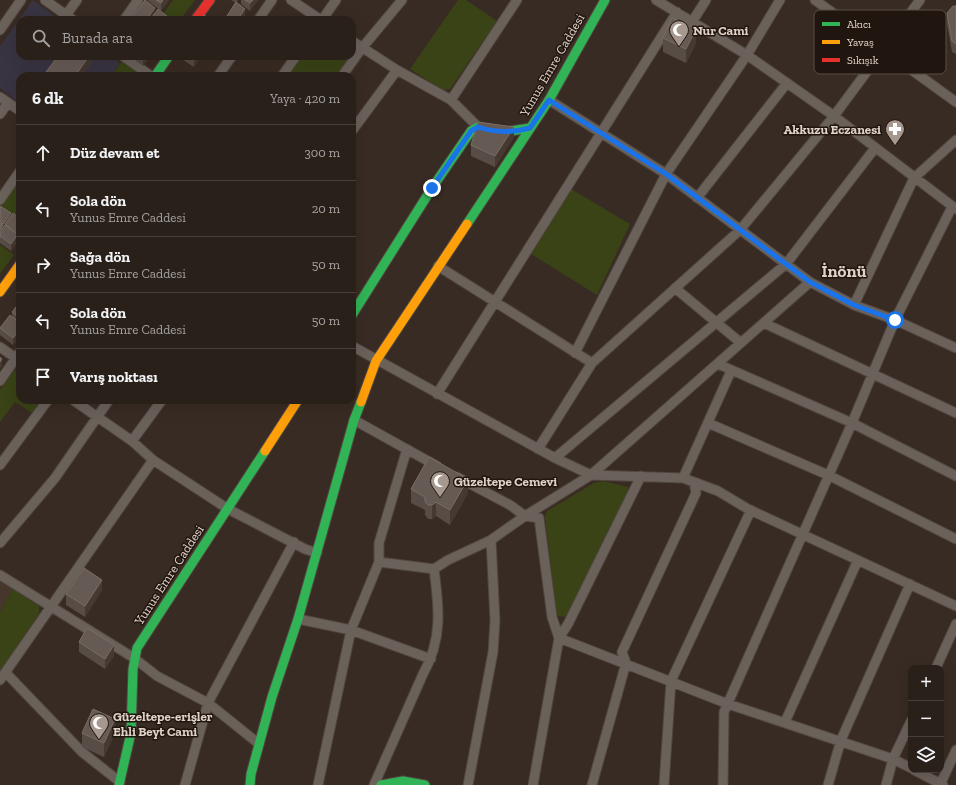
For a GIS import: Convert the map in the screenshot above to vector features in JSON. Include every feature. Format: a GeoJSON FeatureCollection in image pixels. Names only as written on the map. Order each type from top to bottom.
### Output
{"type":"FeatureCollection","features":[{"type":"Feature","properties":{"kind":"street"},"geometry":{"type":"LineString","coordinates":[[0,30],[21,0]]}},
{"type":"Feature","properties":{"kind":"street"},"geometry":{"type":"LineString","coordinates":[[45,0],[66,16]]}},
{"type":"Feature","properties":{"kind":"street"},"geometry":{"type":"LineString","coordinates":[[70,16],[77,0]]}},
{"type":"Feature","properties":{"kind":"street"},"geometry":{"type":"LineString","coordinates":[[127,16],[138,0]]}},
{"type":"Feature","properties":{"kind":"street"},"geometry":{"type":"LineString","coordinates":[[198,16],[210,0]]}},
{"type":"Feature","properties":{"kind":"street"},"geometry":{"type":"LineString","coordinates":[[261,16],[272,0]]}},
{"type":"Feature","properties":{"kind":"street"},"geometry":{"type":"LineString","coordinates":[[291,0],[316,16]]}},
{"type":"Feature","properties":{"kind":"street"},"geometry":{"type":"LineString","coordinates":[[325,16],[336,0]]}},
{"type":"Feature","properties":{"kind":"street"},"geometry":{"type":"LineString","coordinates":[[356,56],[402,0]]}},
{"type":"Feature","properties":{"kind":"street"},"geometry":{"type":"LineString","coordinates":[[451,100],[517,0]]}},
{"type":"Feature","properties":{"kind":"street","name":"Yunus Emre Caddesi"},"geometry":{"type":"LineString","coordinates":[[478,127],[502,132],[518,131],[530,128],[549,100],[605,0]]}},
{"type":"Feature","properties":{"kind":"street"},"geometry":{"type":"LineString","coordinates":[[656,0],[747,54],[834,116],[954,208],[895,320],[852,424],[828,475],[803,535],[724,712],[724,785]]}},
{"type":"Feature","properties":{"kind":"street"},"geometry":{"type":"LineString","coordinates":[[692,22],[706,0]]}},
{"type":"Feature","properties":{"kind":"street"},"geometry":{"type":"LineString","coordinates":[[575,353],[666,174],[747,54],[780,0]]}},
{"type":"Feature","properties":{"kind":"street"},"geometry":{"type":"LineString","coordinates":[[815,0],[829,10]]}},
{"type":"Feature","properties":{"kind":"street"},"geometry":{"type":"LineString","coordinates":[[913,10],[920,0]]}},
{"type":"Feature","properties":{"kind":"street"},"geometry":{"type":"LineString","coordinates":[[437,394],[677,12]]}},
{"type":"Feature","properties":{"kind":"street"},"geometry":{"type":"LineString","coordinates":[[356,44],[397,70],[451,100],[478,127],[471,131],[460,146],[356,309]]}},
{"type":"Feature","properties":{"kind":"street"},"geometry":{"type":"LineString","coordinates":[[129,60],[145,72]]}},
{"type":"Feature","properties":{"kind":"street"},"geometry":{"type":"LineString","coordinates":[[158,72],[166,60]]}},
{"type":"Feature","properties":{"kind":"street"},"geometry":{"type":"LineString","coordinates":[[221,72],[229,60]]}},
{"type":"Feature","properties":{"kind":"street"},"geometry":{"type":"LineString","coordinates":[[285,72],[293,60]]}},
{"type":"Feature","properties":{"kind":"street"},"geometry":{"type":"LineString","coordinates":[[345,72],[353,60]]}},
{"type":"Feature","properties":{"kind":"street"},"geometry":{"type":"LineString","coordinates":[[356,126],[397,70]]}},
{"type":"Feature","properties":{"kind":"street"},"geometry":{"type":"LineString","coordinates":[[538,449],[592,363],[740,230],[834,116],[865,74]]}},
{"type":"Feature","properties":{"kind":"street"},"geometry":{"type":"LineString","coordinates":[[917,74],[956,102]]}},
{"type":"Feature","properties":{"kind":"street"},"geometry":{"type":"LineString","coordinates":[[697,198],[788,83]]}},
{"type":"Feature","properties":{"kind":"street"},"geometry":{"type":"LineString","coordinates":[[0,97],[16,108]]}},
{"type":"Feature","properties":{"kind":"street"},"geometry":{"type":"LineString","coordinates":[[549,100],[666,174],[810,282],[854,305],[895,320],[956,348]]}},
{"type":"Feature","properties":{"kind":"street"},"geometry":{"type":"LineString","coordinates":[[0,114],[8,103]]}},
{"type":"Feature","properties":{"kind":"street"},"geometry":{"type":"LineString","coordinates":[[250,785],[251,774],[259,744],[298,619],[354,420],[376,361],[530,128]]}},
{"type":"Feature","properties":{"kind":"street"},"geometry":{"type":"LineString","coordinates":[[854,305],[914,178],[956,140]]}},
{"type":"Feature","properties":{"kind":"street"},"geometry":{"type":"LineString","coordinates":[[555,458],[786,264],[876,148]]}},
{"type":"Feature","properties":{"kind":"street"},"geometry":{"type":"LineString","coordinates":[[0,200],[16,177]]}},
{"type":"Feature","properties":{"kind":"street"},"geometry":{"type":"LineString","coordinates":[[438,266],[592,363]]}},
{"type":"Feature","properties":{"kind":"street"},"geometry":{"type":"LineString","coordinates":[[0,292],[16,270]]}},
{"type":"Feature","properties":{"kind":"street"},"geometry":{"type":"LineString","coordinates":[[379,562],[434,569],[448,560],[491,540],[525,516],[591,475],[810,282]]}},
{"type":"Feature","properties":{"kind":"street"},"geometry":{"type":"LineString","coordinates":[[675,288],[741,343]]}},
{"type":"Feature","properties":{"kind":"street"},"geometry":{"type":"LineString","coordinates":[[764,323],[956,413]]}},
{"type":"Feature","properties":{"kind":"street"},"geometry":{"type":"LineString","coordinates":[[0,347],[16,355]]}},
{"type":"Feature","properties":{"kind":"street"},"geometry":{"type":"LineString","coordinates":[[356,348],[376,361],[538,449],[591,475],[683,478],[718,491],[751,510],[956,606]]}},
{"type":"Feature","properties":{"kind":"street"},"geometry":{"type":"LineString","coordinates":[[0,381],[16,361]]}},
{"type":"Feature","properties":{"kind":"street"},"geometry":{"type":"LineString","coordinates":[[718,364],[852,424],[956,476]]}},
{"type":"Feature","properties":{"kind":"street"},"geometry":{"type":"LineString","coordinates":[[683,478],[731,371]]}},
{"type":"Feature","properties":{"kind":"street"},"geometry":{"type":"LineString","coordinates":[[0,465],[45,404]]}},
{"type":"Feature","properties":{"kind":"street"},"geometry":{"type":"LineString","coordinates":[[79,404],[132,441],[153,460],[228,509],[305,549],[317,553]]}},
{"type":"Feature","properties":{"kind":"street"},"geometry":{"type":"LineString","coordinates":[[0,543],[55,478],[106,404]]}},
{"type":"Feature","properties":{"kind":"street"},"geometry":{"type":"LineString","coordinates":[[132,441],[159,404]]}},
{"type":"Feature","properties":{"kind":"street","name":"Yunus Emre Caddesi"},"geometry":{"type":"LineString","coordinates":[[119,784],[131,733],[134,658],[143,638],[295,404]]}},
{"type":"Feature","properties":{"kind":"street"},"geometry":{"type":"LineString","coordinates":[[354,420],[510,505],[525,516],[539,518],[552,617],[559,638]]}},
{"type":"Feature","properties":{"kind":"street"},"geometry":{"type":"LineString","coordinates":[[708,423],[828,475],[956,539]]}},
{"type":"Feature","properties":{"kind":"street"},"geometry":{"type":"LineString","coordinates":[[318,785],[351,630],[379,562],[380,543],[406,449]]}},
{"type":"Feature","properties":{"kind":"street"},"geometry":{"type":"LineString","coordinates":[[119,784],[82,752],[3,677],[153,460]]}},
{"type":"Feature","properties":{"kind":"street"},"geometry":{"type":"LineString","coordinates":[[533,785],[559,638],[568,624],[641,476]]}},
{"type":"Feature","properties":{"kind":"street"},"geometry":{"type":"LineString","coordinates":[[592,785],[626,662],[622,652],[696,493],[694,482]]}},
{"type":"Feature","properties":{"kind":"street"},"geometry":{"type":"LineString","coordinates":[[664,785],[671,681],[751,510]]}},
{"type":"Feature","properties":{"kind":"street"},"geometry":{"type":"LineString","coordinates":[[468,785],[493,652],[495,621],[491,540]]}},
{"type":"Feature","properties":{"kind":"street"},"geometry":{"type":"LineString","coordinates":[[185,785],[208,703],[294,542]]}},
{"type":"Feature","properties":{"kind":"street"},"geometry":{"type":"LineString","coordinates":[[785,722],[858,560]]}},
{"type":"Feature","properties":{"kind":"street"},"geometry":{"type":"LineString","coordinates":[[374,785],[423,674],[432,658],[439,622],[434,569]]}},
{"type":"Feature","properties":{"kind":"street"},"geometry":{"type":"LineString","coordinates":[[0,574],[134,658],[157,676],[208,703],[259,744]]}},
{"type":"Feature","properties":{"kind":"street"},"geometry":{"type":"LineString","coordinates":[[828,785],[841,740],[910,584]]}},
{"type":"Feature","properties":{"kind":"street"},"geometry":{"type":"LineString","coordinates":[[298,619],[351,630],[432,658]]}},
{"type":"Feature","properties":{"kind":"street"},"geometry":{"type":"LineString","coordinates":[[937,665],[956,624]]}},
{"type":"Feature","properties":{"kind":"street"},"geometry":{"type":"LineString","coordinates":[[559,638],[626,662],[728,704],[841,740],[894,759],[908,766]]}},
{"type":"Feature","properties":{"kind":"street"},"geometry":{"type":"LineString","coordinates":[[886,785],[894,759],[908,728]]}},
{"type":"Feature","properties":{"kind":"street"},"geometry":{"type":"LineString","coordinates":[[919,773],[941,785],[956,750]]}},
{"type":"Feature","properties":{"kind":"street"},"geometry":{"type":"LineString","coordinates":[[381,785],[393,780],[408,781],[425,785]]}},
{"type":"Feature","properties":{"kind":"shaded area"},"geometry":{"type":"Polygon","coordinates":[[[33,0],[55,16],[22,16],[33,0]]]}},
{"type":"Feature","properties":{"kind":"shaded area"},"geometry":{"type":"Polygon","coordinates":[[[16,24],[16,60],[116,60],[120,63],[114,72],[16,72],[16,101],[0,88],[0,46],[16,24]]]}},
{"type":"Feature","properties":{"kind":"shaded area"},"geometry":{"type":"Polygon","coordinates":[[[0,581],[13,589],[0,612],[0,581]]]}},
{"type":"Feature","properties":{"kind":"green space"},"geometry":{"type":"Polygon","coordinates":[[[173,0],[195,0],[183,16],[166,16],[163,14],[173,0]]]}},
{"type":"Feature","properties":{"kind":"green space"},"geometry":{"type":"Polygon","coordinates":[[[458,0],[466,0],[497,21],[450,89],[443,90],[410,69],[458,0]]]}},
{"type":"Feature","properties":{"kind":"green space"},"geometry":{"type":"Polygon","coordinates":[[[298,60],[347,60],[338,72],[289,72],[298,60]]]}},
{"type":"Feature","properties":{"kind":"green space"},"geometry":{"type":"Polygon","coordinates":[[[122,61],[136,72],[114,72],[122,61]]]}},
{"type":"Feature","properties":{"kind":"green space"},"geometry":{"type":"Polygon","coordinates":[[[16,184],[16,219],[0,206],[16,184]]]}},
{"type":"Feature","properties":{"kind":"green space"},"geometry":{"type":"Polygon","coordinates":[[[571,189],[630,224],[597,295],[531,254],[571,189]]]}},
{"type":"Feature","properties":{"kind":"green space"},"geometry":{"type":"Polygon","coordinates":[[[0,245],[14,255],[0,274],[0,245]]]}},
{"type":"Feature","properties":{"kind":"green space"},"geometry":{"type":"Polygon","coordinates":[[[14,370],[16,371],[16,403],[0,422],[0,390],[14,370]]]}},
{"type":"Feature","properties":{"kind":"green space"},"geometry":{"type":"Polygon","coordinates":[[[18,404],[38,404],[32,413],[18,404]]]}},
{"type":"Feature","properties":{"kind":"green space"},"geometry":{"type":"Polygon","coordinates":[[[603,481],[628,487],[629,491],[567,617],[558,616],[556,611],[545,517],[547,511],[594,483],[603,481]]]}},
{"type":"Feature","properties":{"kind":"green space"},"geometry":{"type":"Polygon","coordinates":[[[13,589],[39,606],[39,614],[0,671],[0,612],[13,589]]]}},
{"type":"Feature","properties":{"kind":"building"},"geometry":{"type":"Polygon","coordinates":[[[145,0],[155,8],[149,16],[133,16],[145,0]]]}},
{"type":"Feature","properties":{"kind":"building"},"geometry":{"type":"Polygon","coordinates":[[[156,0],[163,0],[161,3],[156,0]]]}},
{"type":"Feature","properties":{"kind":"building"},"geometry":{"type":"Polygon","coordinates":[[[245,0],[253,0],[250,3],[245,0]]]}},
{"type":"Feature","properties":{"kind":"building"},"geometry":{"type":"Polygon","coordinates":[[[236,2],[245,9],[240,16],[227,16],[236,2]]]}},
{"type":"Feature","properties":{"kind":"building"},"geometry":{"type":"Polygon","coordinates":[[[953,6],[956,6],[956,44],[952,41],[947,13],[953,6]]]}},
{"type":"Feature","properties":{"kind":"building"},"geometry":{"type":"Polygon","coordinates":[[[158,9],[167,16],[153,16],[158,9]]]}},
{"type":"Feature","properties":{"kind":"building"},"geometry":{"type":"Polygon","coordinates":[[[672,18],[696,29],[686,49],[663,38],[672,18]]]}},
{"type":"Feature","properties":{"kind":"building"},"geometry":{"type":"Polygon","coordinates":[[[55,60],[86,60],[78,72],[46,72],[55,60]]]}},
{"type":"Feature","properties":{"kind":"building"},"geometry":{"type":"Polygon","coordinates":[[[478,122],[514,127],[495,156],[471,145],[478,122]]]}},
{"type":"Feature","properties":{"kind":"building"},"geometry":{"type":"Polygon","coordinates":[[[0,206],[11,213],[3,224],[0,221],[0,206]]]}},
{"type":"Feature","properties":{"kind":"building"},"geometry":{"type":"Polygon","coordinates":[[[13,213],[16,216],[16,233],[5,224],[13,213]]]}},
{"type":"Feature","properties":{"kind":"building"},"geometry":{"type":"Polygon","coordinates":[[[0,223],[3,225],[0,230],[0,223]]]}},
{"type":"Feature","properties":{"kind":"building"},"geometry":{"type":"Polygon","coordinates":[[[5,225],[16,233],[16,237],[11,244],[0,236],[0,232],[5,225]]]}},
{"type":"Feature","properties":{"kind":"building"},"geometry":{"type":"Polygon","coordinates":[[[16,307],[16,315],[12,312],[16,307]]]}},
{"type":"Feature","properties":{"kind":"building"},"geometry":{"type":"Polygon","coordinates":[[[10,315],[16,320],[16,334],[13,338],[0,328],[10,315]]]}},
{"type":"Feature","properties":{"kind":"building"},"geometry":{"type":"Polygon","coordinates":[[[429,457],[468,479],[450,510],[436,502],[432,505],[428,505],[425,501],[425,497],[411,489],[429,457]]]}},
{"type":"Feature","properties":{"kind":"building"},"geometry":{"type":"Polygon","coordinates":[[[84,568],[102,580],[85,606],[66,594],[84,568]]]}},
{"type":"Feature","properties":{"kind":"building"},"geometry":{"type":"Polygon","coordinates":[[[87,628],[114,645],[105,659],[79,642],[87,628]]]}},
{"type":"Feature","properties":{"kind":"building"},"geometry":{"type":"Polygon","coordinates":[[[93,709],[115,719],[104,743],[82,733],[93,709]]]}},
{"type":"Feature","properties":{"kind":"traffic: fast"},"geometry":{"type":"LineString","coordinates":[[467,224],[549,100],[605,0]]}},
{"type":"Feature","properties":{"kind":"traffic: fast"},"geometry":{"type":"LineString","coordinates":[[158,72],[166,60]]}},
{"type":"Feature","properties":{"kind":"traffic: fast"},"geometry":{"type":"LineString","coordinates":[[356,309],[432,188],[471,131],[478,127],[504,132],[530,128]]}},
{"type":"Feature","properties":{"kind":"traffic: fast"},"geometry":{"type":"LineString","coordinates":[[250,785],[251,774],[272,697],[298,619],[354,420],[361,402]]}},
{"type":"Feature","properties":{"kind":"traffic: fast"},"geometry":{"type":"LineString","coordinates":[[119,785],[131,733],[133,669],[137,648],[265,451]]}},
{"type":"Feature","properties":{"kind":"traffic: fast"},"geometry":{"type":"LineString","coordinates":[[381,785],[403,781],[425,785]]}},
{"type":"Feature","properties":{"kind":"traffic: slow"},"geometry":{"type":"LineString","coordinates":[[361,402],[376,361],[467,224]]}},
{"type":"Feature","properties":{"kind":"traffic: slow"},"geometry":{"type":"LineString","coordinates":[[0,292],[16,270]]}},
{"type":"Feature","properties":{"kind":"traffic: slow"},"geometry":{"type":"LineString","coordinates":[[265,451],[295,404]]}},
{"type":"Feature","properties":{"kind":"traffic: jam"},"geometry":{"type":"LineString","coordinates":[[198,16],[210,0]]}},
{"type":"Feature","properties":{"kind":"place","name":"Nur Cami"},"geometry":{"type":"Point","coordinates":[679,47]}},
{"type":"Feature","properties":{"kind":"place","name":"Akkuzu Eczanesi"},"geometry":{"type":"Point","coordinates":[895,146]}},
{"type":"Feature","properties":{"kind":"place","name":"Güzeltepe Cemevi"},"geometry":{"type":"Point","coordinates":[440,498]}},
{"type":"Feature","properties":{"kind":"place","name":"Güzeltepe-erişler Ehli Beyt Cami"},"geometry":{"type":"Point","coordinates":[99,740]}},
{"type":"Feature","properties":{"kind":"district","name":"İnönü"},"geometry":{"type":"Point","coordinates":[844,271]}},
{"type":"Feature","properties":{"kind":"route"},"geometry":{"type":"LineString","coordinates":[[432,188],[465,137],[471,131],[478,127],[497,132],[518,131],[530,128],[549,100],[666,174],[810,282],[854,305],[895,320]]}}]}
